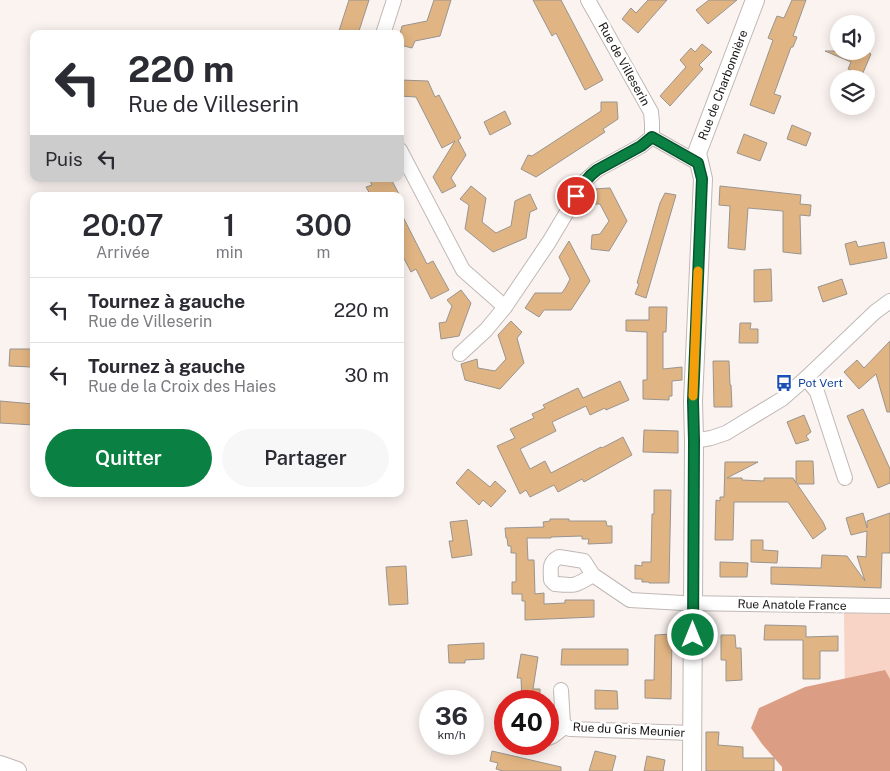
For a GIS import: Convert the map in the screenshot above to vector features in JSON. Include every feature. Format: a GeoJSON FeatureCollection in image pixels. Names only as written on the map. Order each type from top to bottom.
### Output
{"type":"FeatureCollection","features":[{"type":"Feature","properties":{"kind":"street"},"geometry":{"type":"LineString","coordinates":[[384,30],[394,0]]}},
{"type":"Feature","properties":{"kind":"street","name":"Rue de Villeserin"},"geometry":{"type":"LineString","coordinates":[[588,0],[650,112],[652,137]]}},
{"type":"Feature","properties":{"kind":"street","name":"Rue de Charbonnière"},"geometry":{"type":"LineString","coordinates":[[692,771],[694,381],[702,179],[697,153],[755,0]]}},
{"type":"Feature","properties":{"kind":"street"},"geometry":{"type":"LineString","coordinates":[[460,354],[486,330],[505,307],[549,242],[591,174],[641,146],[652,137],[698,163]]}},
{"type":"Feature","properties":{"kind":"street"},"geometry":{"type":"LineString","coordinates":[[404,158],[463,270],[505,307]]}},
{"type":"Feature","properties":{"kind":"street"},"geometry":{"type":"LineString","coordinates":[[694,441],[711,438],[726,432],[782,399],[876,312],[890,302]]}},
{"type":"Feature","properties":{"kind":"street"},"geometry":{"type":"LineString","coordinates":[[806,378],[816,392],[845,478]]}},
{"type":"Feature","properties":{"kind":"street","name":"Rue Anatole France"},"geometry":{"type":"LineString","coordinates":[[593,575],[630,600],[693,603],[890,606]]}},
{"type":"Feature","properties":{"kind":"street","name":"Rue du Gris Meunier"},"geometry":{"type":"LineString","coordinates":[[561,690],[563,724],[570,729],[692,733]]}},
{"type":"Feature","properties":{"kind":"street","name":"Rue du Gris Meunier"},"geometry":{"type":"LineString","coordinates":[[559,731],[566,726]]}},
{"type":"Feature","properties":{"kind":"street"},"geometry":{"type":"LineString","coordinates":[[0,765],[17,771]]}},
{"type":"Feature","properties":{"kind":"shaded area"},"geometry":{"type":"Polygon","coordinates":[[[844,613],[890,614],[890,688],[845,698],[844,613]]]}},
{"type":"Feature","properties":{"kind":"shaded area"},"geometry":{"type":"Polygon","coordinates":[[[885,670],[890,679],[890,771],[782,771],[782,767],[751,728],[759,708],[805,687],[885,670]]]}},
{"type":"Feature","properties":{"kind":"building"},"geometry":{"type":"Polygon","coordinates":[[[349,0],[369,0],[359,30],[339,30],[349,0]]]}},
{"type":"Feature","properties":{"kind":"building"},"geometry":{"type":"Polygon","coordinates":[[[434,0],[451,0],[440,36],[415,41],[412,48],[404,46],[404,30],[401,30],[402,26],[427,21],[434,0]]]}},
{"type":"Feature","properties":{"kind":"building"},"geometry":{"type":"Polygon","coordinates":[[[533,0],[561,0],[603,80],[585,90],[556,33],[552,36],[533,0]]]}},
{"type":"Feature","properties":{"kind":"building"},"geometry":{"type":"Polygon","coordinates":[[[648,0],[667,0],[638,33],[622,19],[631,8],[636,13],[648,0]]]}},
{"type":"Feature","properties":{"kind":"building"},"geometry":{"type":"Polygon","coordinates":[[[709,0],[737,0],[708,24],[696,10],[709,0]]]}},
{"type":"Feature","properties":{"kind":"building"},"geometry":{"type":"Polygon","coordinates":[[[792,0],[806,0],[793,36],[797,37],[793,47],[791,47],[774,94],[781,96],[774,114],[750,105],[773,40],[768,38],[777,16],[784,18],[792,0]]]}},
{"type":"Feature","properties":{"kind":"building"},"geometry":{"type":"Polygon","coordinates":[[[702,44],[712,52],[699,65],[703,69],[670,106],[660,96],[686,67],[680,60],[691,48],[695,52],[702,44]]]}},
{"type":"Feature","properties":{"kind":"building"},"geometry":{"type":"Polygon","coordinates":[[[846,60],[868,60],[864,70],[848,69],[851,62],[846,60]]]}},
{"type":"Feature","properties":{"kind":"building"},"geometry":{"type":"Polygon","coordinates":[[[404,80],[428,81],[435,97],[439,95],[461,138],[458,140],[466,155],[451,178],[456,186],[442,193],[433,177],[455,141],[442,148],[416,97],[404,96],[404,80]]]}},
{"type":"Feature","properties":{"kind":"building"},"geometry":{"type":"Polygon","coordinates":[[[601,102],[617,102],[618,119],[603,129],[605,132],[536,177],[521,169],[528,155],[532,156],[601,111],[601,102]]]}},
{"type":"Feature","properties":{"kind":"building"},"geometry":{"type":"Polygon","coordinates":[[[505,111],[511,124],[490,135],[484,122],[505,111]]]}},
{"type":"Feature","properties":{"kind":"building"},"geometry":{"type":"Polygon","coordinates":[[[792,125],[811,133],[806,146],[787,139],[792,125]]]}},
{"type":"Feature","properties":{"kind":"building"},"geometry":{"type":"Polygon","coordinates":[[[744,134],[767,143],[760,161],[737,153],[744,134]]]}},
{"type":"Feature","properties":{"kind":"building"},"geometry":{"type":"Polygon","coordinates":[[[370,182],[393,182],[398,192],[369,192],[366,187],[372,185],[370,182]]]}},
{"type":"Feature","properties":{"kind":"building"},"geometry":{"type":"Polygon","coordinates":[[[471,186],[486,198],[482,222],[496,233],[511,226],[515,201],[530,194],[537,209],[530,212],[526,238],[493,252],[465,229],[469,205],[460,199],[471,186]]]}},
{"type":"Feature","properties":{"kind":"building"},"geometry":{"type":"Polygon","coordinates":[[[720,186],[801,195],[800,204],[811,205],[810,216],[800,215],[801,254],[783,252],[783,211],[748,208],[745,250],[728,248],[730,206],[719,205],[720,186]]]}},
{"type":"Feature","properties":{"kind":"building"},"geometry":{"type":"Polygon","coordinates":[[[610,188],[627,221],[609,251],[591,249],[592,235],[600,234],[609,221],[600,204],[592,204],[593,189],[610,188]]]}},
{"type":"Feature","properties":{"kind":"building"},"geometry":{"type":"Polygon","coordinates":[[[665,193],[676,195],[646,298],[635,294],[660,203],[665,193]]]}},
{"type":"Feature","properties":{"kind":"building"},"geometry":{"type":"Polygon","coordinates":[[[404,219],[427,264],[433,261],[449,290],[431,299],[416,269],[411,272],[404,259],[404,219]]]}},
{"type":"Feature","properties":{"kind":"building"},"geometry":{"type":"Polygon","coordinates":[[[569,241],[590,281],[571,310],[544,310],[539,317],[525,308],[535,293],[562,293],[566,287],[570,279],[559,257],[569,241]]]}},
{"type":"Feature","properties":{"kind":"building"},"geometry":{"type":"Polygon","coordinates":[[[856,241],[858,247],[884,242],[887,258],[850,265],[845,244],[856,241]]]}},
{"type":"Feature","properties":{"kind":"building"},"geometry":{"type":"Polygon","coordinates":[[[771,269],[772,301],[754,302],[754,270],[771,269]]]}},
{"type":"Feature","properties":{"kind":"building"},"geometry":{"type":"Polygon","coordinates":[[[842,279],[847,294],[823,302],[818,287],[842,279]]]}},
{"type":"Feature","properties":{"kind":"building"},"geometry":{"type":"Polygon","coordinates":[[[461,290],[471,303],[459,336],[441,339],[439,323],[446,322],[452,306],[447,300],[461,290]]]}},
{"type":"Feature","properties":{"kind":"building"},"geometry":{"type":"Polygon","coordinates":[[[649,307],[667,307],[666,332],[663,332],[663,369],[682,367],[682,380],[672,381],[672,396],[669,396],[669,400],[643,399],[643,380],[647,380],[647,332],[626,331],[626,320],[649,320],[649,307]]]}},
{"type":"Feature","properties":{"kind":"building"},"geometry":{"type":"Polygon","coordinates":[[[511,321],[522,332],[517,338],[524,363],[500,389],[465,380],[461,364],[477,359],[478,368],[495,371],[506,359],[498,335],[511,321]]]}},
{"type":"Feature","properties":{"kind":"building"},"geometry":{"type":"Polygon","coordinates":[[[740,323],[751,323],[750,329],[758,329],[758,343],[739,343],[740,323]]]}},
{"type":"Feature","properties":{"kind":"building"},"geometry":{"type":"Polygon","coordinates":[[[890,341],[890,412],[887,412],[876,374],[859,389],[844,372],[857,360],[864,368],[890,341]]]}},
{"type":"Feature","properties":{"kind":"building"},"geometry":{"type":"Polygon","coordinates":[[[10,349],[30,349],[30,367],[9,366],[10,349]]]}},
{"type":"Feature","properties":{"kind":"building"},"geometry":{"type":"Polygon","coordinates":[[[713,361],[729,361],[732,407],[714,407],[713,361]]]}},
{"type":"Feature","properties":{"kind":"building"},"geometry":{"type":"Polygon","coordinates":[[[620,381],[629,400],[590,415],[586,406],[552,422],[556,431],[520,449],[530,469],[545,461],[551,473],[623,437],[632,455],[584,482],[582,479],[558,492],[554,485],[530,497],[526,490],[520,494],[497,446],[515,438],[510,429],[534,418],[532,414],[545,408],[543,405],[578,388],[583,398],[620,381]]]}},
{"type":"Feature","properties":{"kind":"building"},"geometry":{"type":"Polygon","coordinates":[[[0,401],[30,404],[30,425],[0,423],[0,401]]]}},
{"type":"Feature","properties":{"kind":"building"},"geometry":{"type":"Polygon","coordinates":[[[863,409],[890,469],[890,483],[878,488],[847,416],[863,409]]]}},
{"type":"Feature","properties":{"kind":"building"},"geometry":{"type":"Polygon","coordinates":[[[804,415],[811,432],[806,436],[809,440],[796,444],[787,422],[804,415]]]}},
{"type":"Feature","properties":{"kind":"building"},"geometry":{"type":"Polygon","coordinates":[[[644,430],[678,431],[678,453],[643,452],[644,430]]]}},
{"type":"Feature","properties":{"kind":"building"},"geometry":{"type":"Polygon","coordinates":[[[796,461],[813,461],[814,484],[797,484],[826,529],[813,539],[788,502],[734,502],[733,540],[715,540],[716,500],[720,501],[720,497],[724,497],[725,462],[758,462],[727,478],[764,481],[764,478],[793,478],[796,483],[796,461]]]}},
{"type":"Feature","properties":{"kind":"building"},"geometry":{"type":"Polygon","coordinates":[[[468,469],[490,487],[495,481],[506,491],[491,507],[483,500],[479,505],[456,483],[468,469]]]}},
{"type":"Feature","properties":{"kind":"building"},"geometry":{"type":"Polygon","coordinates":[[[654,490],[671,490],[669,583],[649,583],[642,582],[642,579],[635,579],[635,565],[642,566],[642,562],[651,562],[654,490]]]}},
{"type":"Feature","properties":{"kind":"building"},"geometry":{"type":"Polygon","coordinates":[[[863,513],[867,528],[867,521],[890,513],[890,553],[882,553],[881,588],[771,584],[771,567],[821,568],[822,555],[847,556],[865,581],[857,556],[866,557],[867,531],[851,535],[846,518],[863,513]]]}},
{"type":"Feature","properties":{"kind":"building"},"geometry":{"type":"Polygon","coordinates":[[[550,519],[606,521],[607,526],[612,526],[612,543],[588,544],[589,539],[582,539],[582,536],[527,538],[528,560],[534,560],[535,594],[544,593],[544,604],[565,603],[565,600],[594,600],[594,617],[525,620],[525,601],[522,601],[522,594],[512,594],[512,582],[516,582],[516,553],[511,553],[511,546],[508,546],[505,528],[544,527],[543,522],[550,521],[550,519]]]}},
{"type":"Feature","properties":{"kind":"building"},"geometry":{"type":"Polygon","coordinates":[[[467,520],[472,555],[452,558],[449,541],[453,541],[450,522],[467,520]]]}},
{"type":"Feature","properties":{"kind":"building"},"geometry":{"type":"Polygon","coordinates":[[[751,540],[763,540],[763,550],[778,551],[777,563],[751,562],[751,540]]]}},
{"type":"Feature","properties":{"kind":"building"},"geometry":{"type":"Polygon","coordinates":[[[720,562],[748,563],[747,577],[720,577],[720,562]]]}},
{"type":"Feature","properties":{"kind":"building"},"geometry":{"type":"Polygon","coordinates":[[[406,566],[408,604],[389,605],[386,567],[406,566]]]}},
{"type":"Feature","properties":{"kind":"building"},"geometry":{"type":"Polygon","coordinates":[[[765,625],[806,626],[806,637],[838,636],[838,651],[820,651],[820,679],[803,679],[803,640],[764,640],[765,625]]]}},
{"type":"Feature","properties":{"kind":"building"},"geometry":{"type":"Polygon","coordinates":[[[672,634],[671,699],[645,698],[645,680],[654,680],[655,635],[672,634]]]}},
{"type":"Feature","properties":{"kind":"building"},"geometry":{"type":"Polygon","coordinates":[[[721,635],[735,635],[736,648],[741,648],[742,680],[726,681],[726,660],[721,660],[721,635]]]}},
{"type":"Feature","properties":{"kind":"building"},"geometry":{"type":"Polygon","coordinates":[[[484,643],[484,659],[465,660],[465,663],[449,663],[448,645],[484,643]]]}},
{"type":"Feature","properties":{"kind":"building"},"geometry":{"type":"Polygon","coordinates":[[[562,649],[628,649],[628,665],[561,665],[562,649]]]}},
{"type":"Feature","properties":{"kind":"building"},"geometry":{"type":"Polygon","coordinates":[[[521,654],[538,657],[533,689],[540,690],[522,690],[521,678],[517,678],[521,654]]]}},
{"type":"Feature","properties":{"kind":"building"},"geometry":{"type":"Polygon","coordinates":[[[595,690],[617,691],[618,709],[595,709],[595,690]]]}},
{"type":"Feature","properties":{"kind":"building"},"geometry":{"type":"Polygon","coordinates":[[[706,732],[719,732],[718,745],[743,747],[743,758],[774,758],[774,771],[706,771],[706,732]]]}},
{"type":"Feature","properties":{"kind":"building"},"geometry":{"type":"Polygon","coordinates":[[[492,751],[494,751],[494,755],[509,755],[561,767],[561,771],[503,771],[496,769],[498,763],[490,761],[492,751]]]}},
{"type":"Feature","properties":{"kind":"building"},"geometry":{"type":"Polygon","coordinates":[[[595,751],[616,756],[612,771],[589,771],[595,751]]]}},
{"type":"Feature","properties":{"kind":"building"},"geometry":{"type":"Polygon","coordinates":[[[647,756],[665,760],[663,771],[644,771],[647,756]]]}},
{"type":"Feature","properties":{"kind":"slow traffic"},"geometry":{"type":"LineString","coordinates":[[693,396],[698,271]]}},
{"type":"Feature","properties":{"kind":"place","name":"Pot Vert"},"geometry":{"type":"Point","coordinates":[784,383]}},
{"type":"Feature","properties":{"kind":"route"},"geometry":{"type":"LineString","coordinates":[[576,196],[591,174],[641,146],[652,137],[698,163],[702,179],[693,401],[693,635]]}}]}
